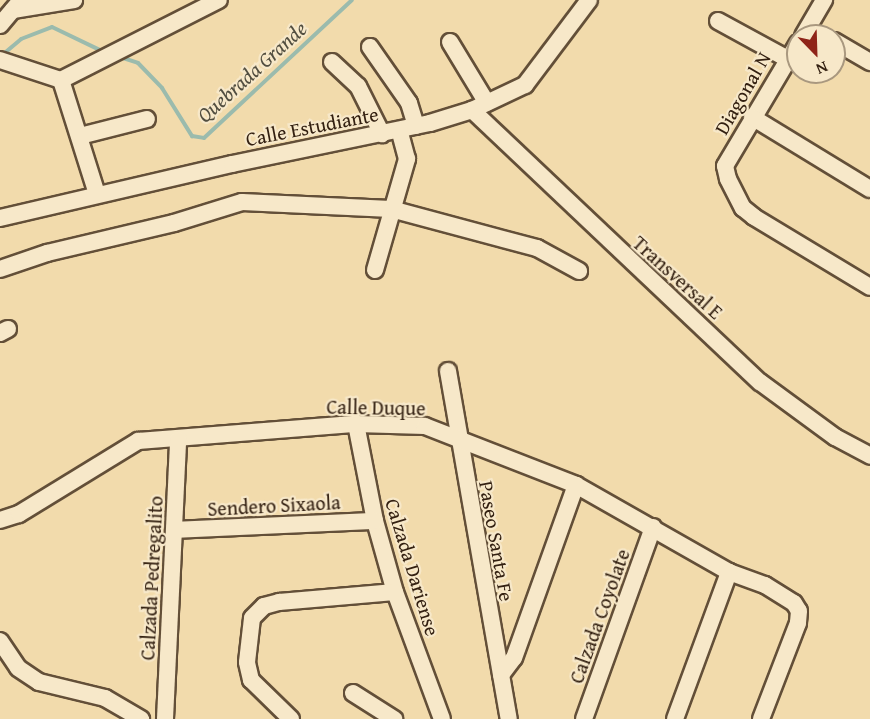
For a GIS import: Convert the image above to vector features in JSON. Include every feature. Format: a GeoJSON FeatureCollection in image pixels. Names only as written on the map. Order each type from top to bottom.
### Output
{"type":"FeatureCollection","features":[{"type":"Feature","properties":{"kind":"street"},"geometry":{"type":"LineString","coordinates":[[0,24],[17,5],[74,0]]}},
{"type":"Feature","properties":{"kind":"street"},"geometry":{"type":"LineString","coordinates":[[5,61],[61,80],[219,0]]}},
{"type":"Feature","properties":{"kind":"street","name":"Calle Estudiante"},"geometry":{"type":"LineString","coordinates":[[0,218],[97,194],[382,134],[479,107],[525,85],[589,0]]}},
{"type":"Feature","properties":{"kind":"street"},"geometry":{"type":"LineString","coordinates":[[810,24],[824,0]]}},
{"type":"Feature","properties":{"kind":"street"},"geometry":{"type":"LineString","coordinates":[[718,21],[786,58]]}},
{"type":"Feature","properties":{"kind":"street","name":"Transversal E"},"geometry":{"type":"LineString","coordinates":[[450,42],[479,107],[759,382],[836,437],[870,456]]}},
{"type":"Feature","properties":{"kind":"street"},"geometry":{"type":"LineString","coordinates":[[370,47],[409,103],[416,126]]}},
{"type":"Feature","properties":{"kind":"street"},"geometry":{"type":"LineString","coordinates":[[846,48],[870,62]]}},
{"type":"Feature","properties":{"kind":"street","name":"Diagonal N"},"geometry":{"type":"LineString","coordinates":[[786,58],[725,166],[733,192],[748,212],[870,287]]}},
{"type":"Feature","properties":{"kind":"street"},"geometry":{"type":"LineString","coordinates":[[332,62],[358,86],[382,134]]}},
{"type":"Feature","properties":{"kind":"street"},"geometry":{"type":"LineString","coordinates":[[61,80],[97,194]]}},
{"type":"Feature","properties":{"kind":"street"},"geometry":{"type":"LineString","coordinates":[[752,117],[870,189]]}},
{"type":"Feature","properties":{"kind":"street"},"geometry":{"type":"LineString","coordinates":[[80,136],[147,119]]}},
{"type":"Feature","properties":{"kind":"street"},"geometry":{"type":"LineString","coordinates":[[375,270],[407,159],[399,130]]}},
{"type":"Feature","properties":{"kind":"street"},"geometry":{"type":"LineString","coordinates":[[0,269],[47,253],[174,223],[242,202],[391,209],[537,248],[579,271]]}},
{"type":"Feature","properties":{"kind":"street","name":"Paseo Santa Fe"},"geometry":{"type":"LineString","coordinates":[[448,371],[457,439],[509,719]]}},
{"type":"Feature","properties":{"kind":"street","name":"Calle Duque"},"geometry":{"type":"LineString","coordinates":[[0,520],[19,514],[138,441],[356,423],[425,426],[576,485],[654,527],[729,572],[765,585],[794,603],[799,611],[798,623],[761,719]]}},
{"type":"Feature","properties":{"kind":"street","name":"Calzada Dariense"},"geometry":{"type":"LineString","coordinates":[[356,423],[375,521],[395,592],[442,719]]}},
{"type":"Feature","properties":{"kind":"street","name":"Calzada Pedregalito"},"geometry":{"type":"LineString","coordinates":[[165,719],[178,439]]}},
{"type":"Feature","properties":{"kind":"street"},"geometry":{"type":"LineString","coordinates":[[501,675],[514,658],[576,485]]}},
{"type":"Feature","properties":{"kind":"street","name":"Sendero Sixaola"},"geometry":{"type":"LineString","coordinates":[[175,530],[375,521]]}},
{"type":"Feature","properties":{"kind":"street","name":"Calzada Coyolate"},"geometry":{"type":"LineString","coordinates":[[584,719],[654,527]]}},
{"type":"Feature","properties":{"kind":"street"},"geometry":{"type":"LineString","coordinates":[[675,719],[729,572]]}},
{"type":"Feature","properties":{"kind":"street"},"geometry":{"type":"LineString","coordinates":[[291,719],[251,680],[247,662],[252,618],[264,606],[279,602],[395,592]]}},
{"type":"Feature","properties":{"kind":"street"},"geometry":{"type":"LineString","coordinates":[[0,641],[18,668],[39,682],[105,698],[141,719]]}},
{"type":"Feature","properties":{"kind":"street"},"geometry":{"type":"LineString","coordinates":[[353,693],[394,719]]}},
{"type":"Feature","properties":{"kind":"waterway","name":"Quebrada Grande"},"geometry":{"type":"LineString","coordinates":[[120,57],[138,63],[162,88],[192,136],[204,138],[352,0]]}},
{"type":"Feature","properties":{"kind":"waterway","name":"Quebrada Grande"},"geometry":{"type":"LineString","coordinates":[[1,56],[21,39],[52,27],[104,52]]}}]}
